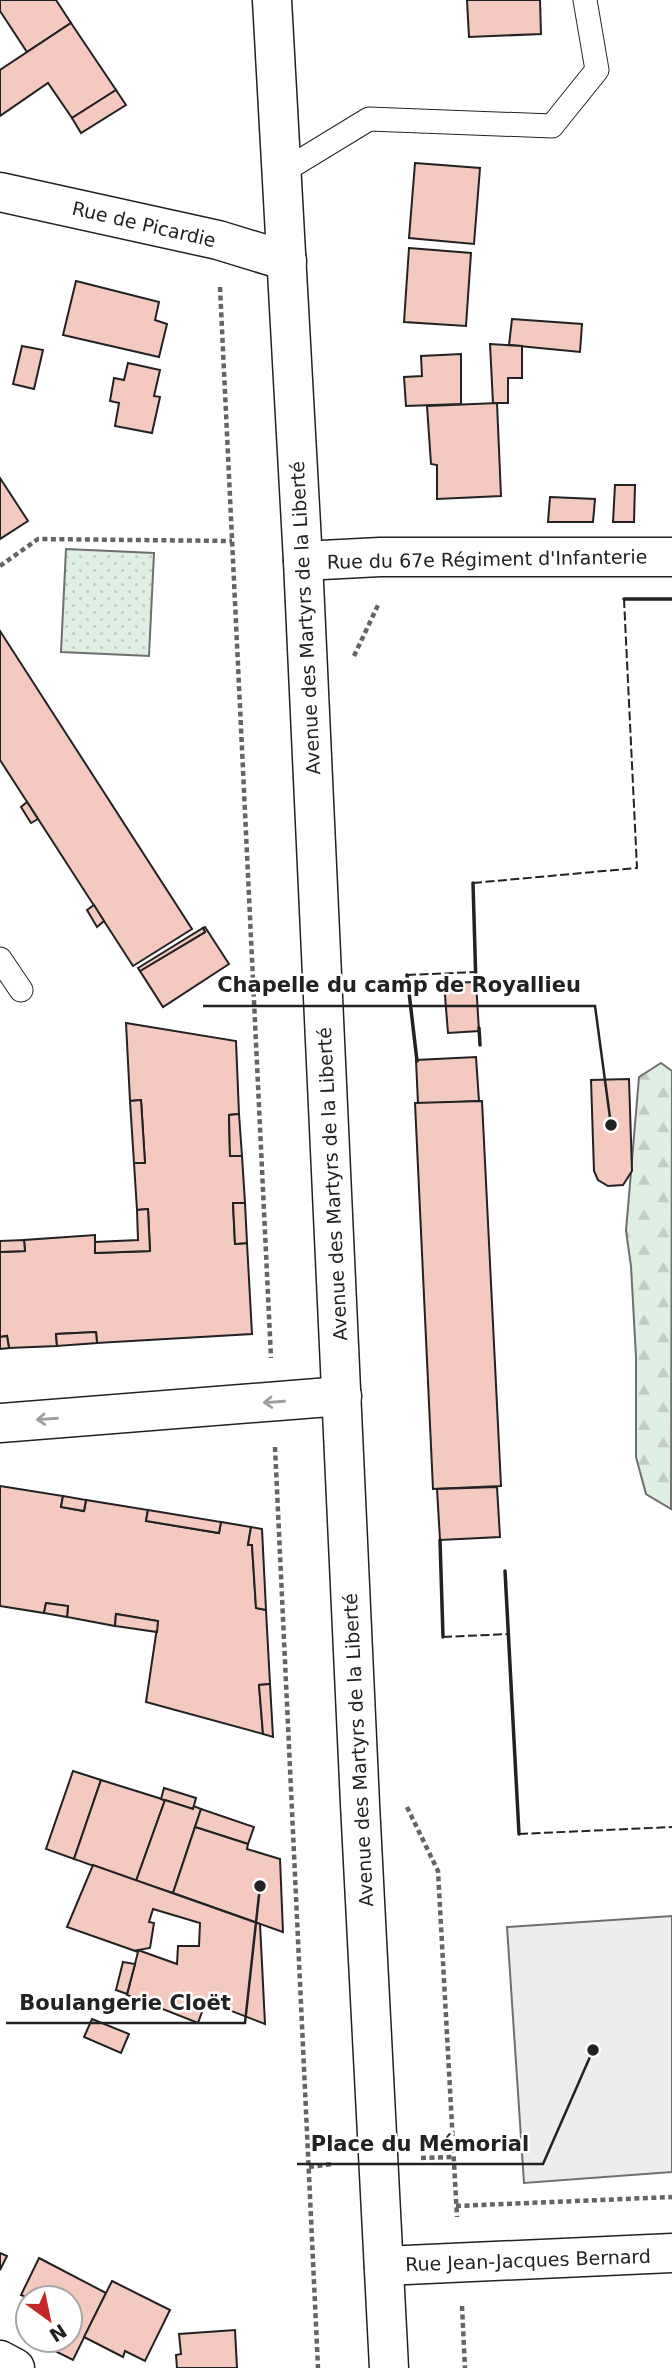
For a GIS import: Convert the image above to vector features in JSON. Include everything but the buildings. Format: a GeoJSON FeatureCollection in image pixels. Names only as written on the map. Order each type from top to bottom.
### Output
{"type":"FeatureCollection","features":[{"type":"Feature","properties":{"kind":"street","name":"Avenue des Martyrs de la Liberté"},"geometry":{"type":"LineString","coordinates":[[272,0],[303,561],[359,1791],[389,2368]]}},
{"type":"Feature","properties":{"kind":"street","name":"Rue de Picardie"},"geometry":{"type":"LineString","coordinates":[[0,192],[218,240],[287,261]]}},
{"type":"Feature","properties":{"kind":"street","name":"Rue du 67e Régiment d'Infanterie"},"geometry":{"type":"LineString","coordinates":[[303,561],[380,557],[672,557]]}},
{"type":"Feature","properties":{"kind":"street"},"geometry":{"type":"LineString","coordinates":[[0,1423],[342,1396]]}},
{"type":"Feature","properties":{"kind":"street","name":"Rue Jean-Jacques Bernard"},"geometry":{"type":"LineString","coordinates":[[384,2266],[672,2253]]}},
{"type":"Feature","properties":{"kind":"street"},"geometry":{"type":"LineString","coordinates":[[0,2360],[15,2368]]}},
{"type":"Feature","properties":{"kind":"lane"},"geometry":{"type":"LineString","coordinates":[[282,172],[369,118],[552,126],[597,70],[585,0]]}},
{"type":"Feature","properties":{"kind":"lane"},"geometry":{"type":"LineString","coordinates":[[0,958],[21,990]]}},
{"type":"Feature","properties":{"kind":"path"},"geometry":{"type":"LineString","coordinates":[[218,240],[318,2368]]}},
{"type":"Feature","properties":{"kind":"path"},"geometry":{"type":"LineString","coordinates":[[0,566],[38,539],[232,541]]}},
{"type":"Feature","properties":{"kind":"path"},"geometry":{"type":"LineString","coordinates":[[354,657],[379,605],[380,557]]}},
{"type":"Feature","properties":{"kind":"path"},"geometry":{"type":"LineString","coordinates":[[403,1797],[438,1871],[456,2206],[672,2197]]}},
{"type":"Feature","properties":{"kind":"green space"},"geometry":{"type":"Polygon","coordinates":[[[66,549],[154,553],[149,656],[61,652],[66,549]]]}},
{"type":"Feature","properties":{"kind":"green space"},"geometry":{"type":"Polygon","coordinates":[[[661,1063],[672,1071],[671,1509],[646,1494],[636,1457],[636,1357],[631,1266],[626,1231],[639,1077],[661,1063]]]}},
{"type":"Feature","properties":{"kind":"shaded area"},"geometry":{"type":"Polygon","coordinates":[[[672,1916],[672,2172],[524,2183],[507,1927],[672,1916]]]}},
{"type":"Feature","properties":{"kind":"fence"},"geometry":{"type":"LineString","coordinates":[[473,883],[637,868],[624,599]]}},
{"type":"Feature","properties":{"kind":"fence"},"geometry":{"type":"LineString","coordinates":[[407,975],[477,972]]}},
{"type":"Feature","properties":{"kind":"fence"},"geometry":{"type":"LineString","coordinates":[[443,1637],[509,1634]]}},
{"type":"Feature","properties":{"kind":"fence"},"geometry":{"type":"LineString","coordinates":[[519,1834],[672,1827]]}},
{"type":"Feature","properties":{"kind":"wall"},"geometry":{"type":"LineString","coordinates":[[624,599],[672,599]]}},
{"type":"Feature","properties":{"kind":"wall"},"geometry":{"type":"LineString","coordinates":[[473,883],[476,986]]}},
{"type":"Feature","properties":{"kind":"wall"},"geometry":{"type":"LineString","coordinates":[[407,975],[417,1061]]}},
{"type":"Feature","properties":{"kind":"wall"},"geometry":{"type":"LineString","coordinates":[[479,1028],[480,1045]]}},
{"type":"Feature","properties":{"kind":"wall"},"geometry":{"type":"LineString","coordinates":[[440,1540],[443,1637]]}},
{"type":"Feature","properties":{"kind":"wall"},"geometry":{"type":"LineString","coordinates":[[505,1571],[519,1834]]}},
{"type":"Feature","properties":{"kind":"place","name":"Chapelle du camp de Royallieu"},"geometry":{"type":"Point","coordinates":[611,1125]}},
{"type":"Feature","properties":{"kind":"place","name":"Boulangerie Cloët"},"geometry":{"type":"Point","coordinates":[260,1886]}},
{"type":"Feature","properties":{"kind":"place","name":"Place du Mémorial"},"geometry":{"type":"Point","coordinates":[593,2050]}}]}
